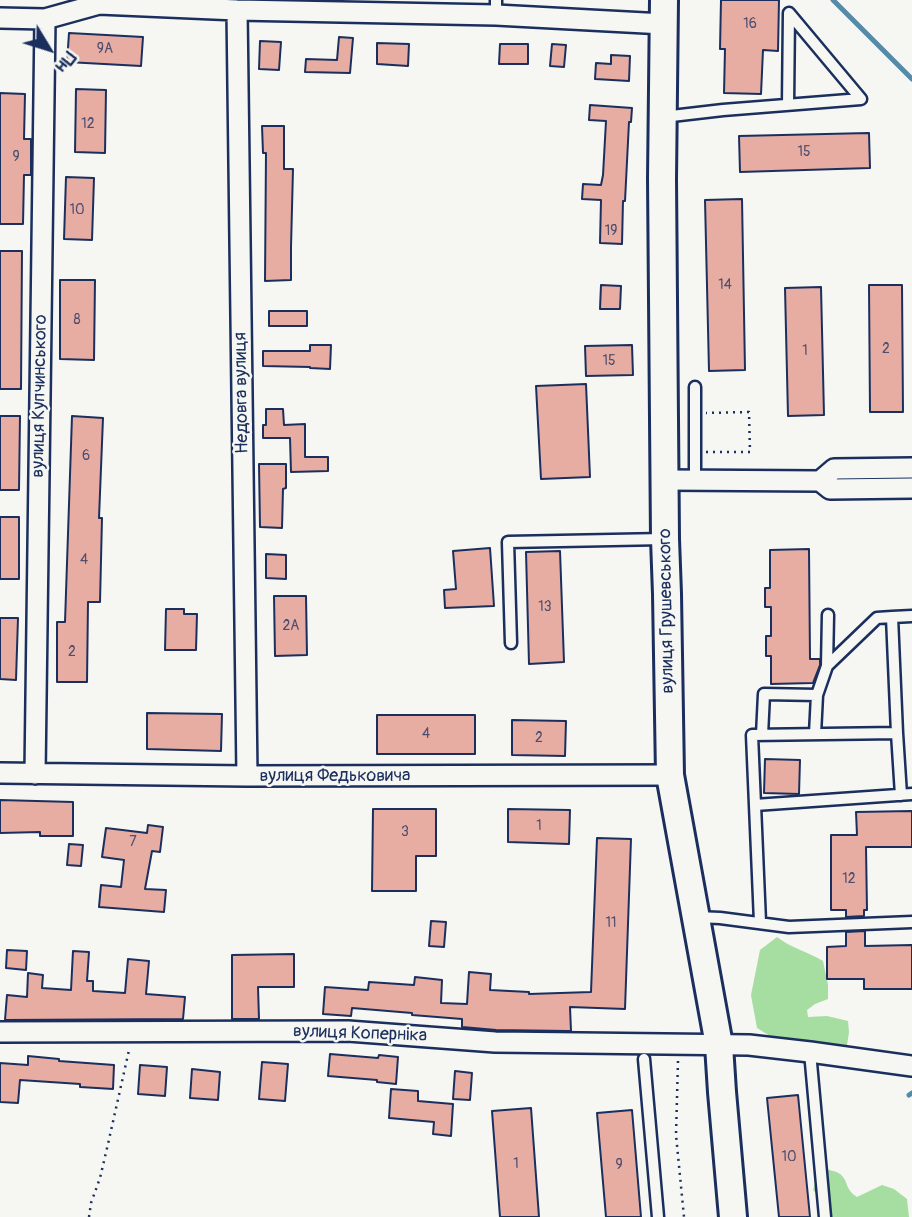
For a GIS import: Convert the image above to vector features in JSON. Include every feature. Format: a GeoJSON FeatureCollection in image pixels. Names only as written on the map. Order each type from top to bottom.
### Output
{"type":"FeatureCollection","features":[{"type":"Feature","properties":{"kind":"street"},"geometry":{"type":"LineString","coordinates":[[0,18],[45,19],[99,2],[237,10],[496,8],[664,12]]}},
{"type":"Feature","properties":{"kind":"street","name":"Недовга вулиця"},"geometry":{"type":"LineString","coordinates":[[237,10],[247,776]]}},
{"type":"Feature","properties":{"kind":"street","name":"вулиця Грушевського"},"geometry":{"type":"LineString","coordinates":[[664,12],[662,117],[665,539],[670,775],[719,1045],[733,1217]]}},
{"type":"Feature","properties":{"kind":"street","name":"вулиця Купчинського"},"geometry":{"type":"LineString","coordinates":[[36,774],[45,19]]}},
{"type":"Feature","properties":{"kind":"street"},"geometry":{"type":"LineString","coordinates":[[820,481],[834,469],[912,468]]}},
{"type":"Feature","properties":{"kind":"street"},"geometry":{"type":"LineString","coordinates":[[665,480],[820,481],[830,489],[912,488]]}},
{"type":"Feature","properties":{"kind":"street","name":"вулиця Федьковича"},"geometry":{"type":"LineString","coordinates":[[0,773],[247,776],[670,775]]}},
{"type":"Feature","properties":{"kind":"street","name":"вулиця Коперніка"},"geometry":{"type":"LineString","coordinates":[[0,1032],[348,1031],[495,1042],[749,1045],[912,1066]]}},
{"type":"Feature","properties":{"kind":"lane"},"geometry":{"type":"LineString","coordinates":[[662,117],[861,99],[789,13],[788,105]]}},
{"type":"Feature","properties":{"kind":"lane"},"geometry":{"type":"LineString","coordinates":[[695,387],[695,481]]}},
{"type":"Feature","properties":{"kind":"lane"},"geometry":{"type":"LineString","coordinates":[[511,643],[508,542],[665,539]]}},
{"type":"Feature","properties":{"kind":"lane"},"geometry":{"type":"LineString","coordinates":[[815,734],[817,695],[827,666],[828,615]]}},
{"type":"Feature","properties":{"kind":"lane"},"geometry":{"type":"LineString","coordinates":[[827,666],[877,618],[912,616]]}},
{"type":"Feature","properties":{"kind":"lane"},"geometry":{"type":"LineString","coordinates":[[755,805],[907,794],[897,733],[892,617]]}},
{"type":"Feature","properties":{"kind":"lane"},"geometry":{"type":"LineString","coordinates":[[827,650],[844,649]]}},
{"type":"Feature","properties":{"kind":"lane"},"geometry":{"type":"LineString","coordinates":[[762,735],[764,694],[817,695]]}},
{"type":"Feature","properties":{"kind":"lane"},"geometry":{"type":"LineString","coordinates":[[760,922],[752,735],[897,733]]}},
{"type":"Feature","properties":{"kind":"lane"},"geometry":{"type":"LineString","coordinates":[[696,917],[789,926],[912,922]]}},
{"type":"Feature","properties":{"kind":"lane"},"geometry":{"type":"LineString","coordinates":[[810,1052],[825,1217]]}},
{"type":"Feature","properties":{"kind":"lane"},"geometry":{"type":"LineString","coordinates":[[644,1059],[658,1217]]}},
{"type":"Feature","properties":{"kind":"path"},"geometry":{"type":"LineString","coordinates":[[695,452],[750,452],[749,412],[704,413]]}},
{"type":"Feature","properties":{"kind":"path"},"geometry":{"type":"LineString","coordinates":[[89,1217],[127,1054],[135,1032]]}},
{"type":"Feature","properties":{"kind":"path"},"geometry":{"type":"LineString","coordinates":[[678,1061],[676,1135],[684,1217]]}},
{"type":"Feature","properties":{"kind":"green space"},"geometry":{"type":"Polygon","coordinates":[[[777,937],[823,961],[828,999],[807,1010],[808,1017],[827,1016],[848,1021],[846,1052],[770,1036],[757,1028],[751,995],[760,950],[777,937]]]}},
{"type":"Feature","properties":{"kind":"green space"},"geometry":{"type":"Polygon","coordinates":[[[823,1168],[840,1174],[857,1197],[882,1185],[894,1189],[907,1199],[909,1217],[821,1217],[825,1203],[813,1190],[823,1168]]]}},
{"type":"Feature","properties":{"kind":"building"},"geometry":{"type":"Polygon","coordinates":[[[721,0],[779,0],[778,51],[763,50],[761,94],[724,93],[725,49],[720,49],[721,0]]]}},
{"type":"Feature","properties":{"kind":"building"},"geometry":{"type":"Polygon","coordinates":[[[69,33],[143,37],[141,66],[67,62],[69,33]]]}},
{"type":"Feature","properties":{"kind":"building"},"geometry":{"type":"Polygon","coordinates":[[[339,37],[353,38],[350,73],[305,72],[306,59],[337,60],[339,37]]]}},
{"type":"Feature","properties":{"kind":"building"},"geometry":{"type":"Polygon","coordinates":[[[260,41],[281,42],[279,70],[259,69],[260,41]]]}},
{"type":"Feature","properties":{"kind":"building"},"geometry":{"type":"Polygon","coordinates":[[[377,43],[409,44],[408,66],[377,64],[377,43]]]}},
{"type":"Feature","properties":{"kind":"building"},"geometry":{"type":"Polygon","coordinates":[[[500,44],[528,44],[528,64],[499,64],[500,44]]]}},
{"type":"Feature","properties":{"kind":"building"},"geometry":{"type":"Polygon","coordinates":[[[552,44],[566,45],[564,67],[550,66],[552,44]]]}},
{"type":"Feature","properties":{"kind":"building"},"geometry":{"type":"Polygon","coordinates":[[[611,55],[630,56],[629,81],[595,79],[596,63],[611,64],[611,55]]]}},
{"type":"Feature","properties":{"kind":"building"},"geometry":{"type":"Polygon","coordinates":[[[76,89],[106,90],[105,153],[75,152],[76,89]]]}},
{"type":"Feature","properties":{"kind":"building"},"geometry":{"type":"Polygon","coordinates":[[[0,93],[25,94],[24,139],[31,139],[31,175],[24,175],[23,224],[0,224],[0,93]]]}},
{"type":"Feature","properties":{"kind":"building"},"geometry":{"type":"Polygon","coordinates":[[[590,105],[632,108],[623,201],[622,244],[600,243],[601,200],[582,199],[583,184],[601,185],[603,175],[606,121],[589,120],[590,105]]]}},
{"type":"Feature","properties":{"kind":"building"},"geometry":{"type":"Polygon","coordinates":[[[262,126],[284,126],[284,169],[293,169],[291,280],[265,281],[266,153],[263,153],[262,126]]]}},
{"type":"Feature","properties":{"kind":"building"},"geometry":{"type":"Polygon","coordinates":[[[869,133],[870,168],[740,172],[739,136],[869,133]]]}},
{"type":"Feature","properties":{"kind":"building"},"geometry":{"type":"Polygon","coordinates":[[[66,177],[94,178],[92,240],[64,239],[66,177]]]}},
{"type":"Feature","properties":{"kind":"building"},"geometry":{"type":"Polygon","coordinates":[[[742,199],[745,370],[709,371],[705,200],[742,199]]]}},
{"type":"Feature","properties":{"kind":"building"},"geometry":{"type":"Polygon","coordinates":[[[0,251],[22,251],[21,389],[0,389],[0,251]]]}},
{"type":"Feature","properties":{"kind":"building"},"geometry":{"type":"Polygon","coordinates":[[[60,280],[95,280],[94,360],[60,359],[60,280]]]}},
{"type":"Feature","properties":{"kind":"building"},"geometry":{"type":"Polygon","coordinates":[[[601,285],[621,286],[620,309],[600,309],[601,285]]]}},
{"type":"Feature","properties":{"kind":"building"},"geometry":{"type":"Polygon","coordinates":[[[869,285],[902,285],[903,412],[870,412],[869,285]]]}},
{"type":"Feature","properties":{"kind":"building"},"geometry":{"type":"Polygon","coordinates":[[[821,287],[824,415],[788,416],[785,288],[821,287]]]}},
{"type":"Feature","properties":{"kind":"building"},"geometry":{"type":"Polygon","coordinates":[[[269,311],[307,311],[307,326],[269,326],[269,311]]]}},
{"type":"Feature","properties":{"kind":"building"},"geometry":{"type":"Polygon","coordinates":[[[310,345],[331,345],[330,369],[263,366],[263,351],[310,351],[310,345]]]}},
{"type":"Feature","properties":{"kind":"building"},"geometry":{"type":"Polygon","coordinates":[[[632,345],[633,375],[586,376],[585,346],[632,345]]]}},
{"type":"Feature","properties":{"kind":"building"},"geometry":{"type":"Polygon","coordinates":[[[586,384],[590,477],[541,479],[536,386],[586,384]]]}},
{"type":"Feature","properties":{"kind":"building"},"geometry":{"type":"Polygon","coordinates":[[[266,409],[283,409],[284,425],[305,424],[305,457],[328,457],[328,471],[291,472],[290,438],[263,438],[266,409]]]}},
{"type":"Feature","properties":{"kind":"building"},"geometry":{"type":"Polygon","coordinates":[[[0,416],[20,416],[19,490],[0,490],[0,416]]]}},
{"type":"Feature","properties":{"kind":"building"},"geometry":{"type":"Polygon","coordinates":[[[72,416],[103,418],[99,518],[102,518],[100,602],[88,602],[87,682],[57,682],[57,622],[65,622],[72,416]]]}},
{"type":"Feature","properties":{"kind":"building"},"geometry":{"type":"Polygon","coordinates":[[[259,464],[286,464],[282,528],[260,527],[259,464]]]}},
{"type":"Feature","properties":{"kind":"building"},"geometry":{"type":"Polygon","coordinates":[[[0,517],[19,517],[19,579],[0,579],[0,517]]]}},
{"type":"Feature","properties":{"kind":"building"},"geometry":{"type":"Polygon","coordinates":[[[490,548],[494,606],[445,608],[444,590],[456,589],[453,551],[490,548]]]}},
{"type":"Feature","properties":{"kind":"building"},"geometry":{"type":"Polygon","coordinates":[[[809,549],[810,659],[820,659],[820,665],[813,683],[771,684],[771,656],[766,656],[766,636],[771,636],[771,607],[765,607],[765,588],[770,588],[770,550],[809,549]]]}},
{"type":"Feature","properties":{"kind":"building"},"geometry":{"type":"Polygon","coordinates":[[[560,551],[564,662],[529,664],[526,552],[560,551]]]}},
{"type":"Feature","properties":{"kind":"building"},"geometry":{"type":"Polygon","coordinates":[[[266,554],[286,555],[286,579],[266,578],[266,554]]]}},
{"type":"Feature","properties":{"kind":"building"},"geometry":{"type":"Polygon","coordinates":[[[274,596],[306,596],[307,655],[275,656],[274,596]]]}},
{"type":"Feature","properties":{"kind":"building"},"geometry":{"type":"Polygon","coordinates":[[[166,609],[184,609],[184,614],[197,614],[196,650],[165,650],[166,609]]]}},
{"type":"Feature","properties":{"kind":"building"},"geometry":{"type":"Polygon","coordinates":[[[0,618],[18,618],[16,680],[0,679],[0,618]]]}},
{"type":"Feature","properties":{"kind":"building"},"geometry":{"type":"Polygon","coordinates":[[[147,713],[222,714],[221,751],[147,749],[147,713]]]}},
{"type":"Feature","properties":{"kind":"building"},"geometry":{"type":"Polygon","coordinates":[[[377,715],[475,715],[475,754],[377,754],[377,715]]]}},
{"type":"Feature","properties":{"kind":"building"},"geometry":{"type":"Polygon","coordinates":[[[512,720],[566,721],[565,756],[512,755],[512,720]]]}},
{"type":"Feature","properties":{"kind":"building"},"geometry":{"type":"Polygon","coordinates":[[[765,759],[800,760],[799,794],[764,793],[765,759]]]}},
{"type":"Feature","properties":{"kind":"building"},"geometry":{"type":"Polygon","coordinates":[[[0,800],[73,802],[73,836],[40,836],[40,832],[0,833],[0,800]]]}},
{"type":"Feature","properties":{"kind":"building"},"geometry":{"type":"Polygon","coordinates":[[[373,809],[436,809],[436,856],[416,856],[416,891],[372,891],[373,809]]]}},
{"type":"Feature","properties":{"kind":"building"},"geometry":{"type":"Polygon","coordinates":[[[508,809],[570,810],[569,844],[508,842],[508,809]]]}},
{"type":"Feature","properties":{"kind":"building"},"geometry":{"type":"Polygon","coordinates":[[[912,811],[912,847],[866,847],[867,910],[864,910],[864,916],[846,917],[846,910],[831,910],[831,835],[857,835],[856,812],[912,811]]]}},
{"type":"Feature","properties":{"kind":"building"},"geometry":{"type":"Polygon","coordinates":[[[148,825],[163,827],[160,852],[152,851],[145,889],[166,890],[164,912],[99,907],[101,885],[121,887],[124,860],[102,857],[106,828],[147,833],[148,825]]]}},
{"type":"Feature","properties":{"kind":"building"},"geometry":{"type":"Polygon","coordinates":[[[597,838],[631,839],[625,1009],[570,1007],[571,1031],[462,1027],[462,1019],[352,1008],[351,1016],[323,1014],[325,987],[368,990],[369,982],[414,985],[415,977],[442,980],[441,1003],[467,1004],[469,972],[491,974],[490,990],[529,994],[591,992],[597,838]]]}},
{"type":"Feature","properties":{"kind":"building"},"geometry":{"type":"Polygon","coordinates":[[[69,844],[83,845],[81,866],[67,865],[69,844]]]}},
{"type":"Feature","properties":{"kind":"building"},"geometry":{"type":"Polygon","coordinates":[[[431,921],[446,922],[444,947],[429,946],[431,921]]]}},
{"type":"Feature","properties":{"kind":"building"},"geometry":{"type":"Polygon","coordinates":[[[865,931],[865,946],[912,945],[912,989],[864,989],[864,979],[827,979],[827,947],[846,946],[846,932],[865,931]]]}},
{"type":"Feature","properties":{"kind":"building"},"geometry":{"type":"Polygon","coordinates":[[[7,950],[27,951],[26,970],[6,968],[7,950]]]}},
{"type":"Feature","properties":{"kind":"building"},"geometry":{"type":"Polygon","coordinates":[[[73,951],[89,952],[87,981],[93,981],[93,991],[125,993],[128,959],[149,961],[146,994],[185,997],[183,1019],[5,1020],[7,995],[27,997],[28,973],[43,975],[42,988],[71,990],[73,951]]]}},
{"type":"Feature","properties":{"kind":"building"},"geometry":{"type":"Polygon","coordinates":[[[294,954],[294,987],[258,987],[259,1019],[232,1019],[232,955],[294,954]]]}},
{"type":"Feature","properties":{"kind":"building"},"geometry":{"type":"Polygon","coordinates":[[[330,1054],[398,1057],[396,1084],[328,1076],[330,1054]]]}},
{"type":"Feature","properties":{"kind":"building"},"geometry":{"type":"Polygon","coordinates":[[[28,1056],[114,1065],[113,1089],[20,1080],[18,1103],[0,1102],[0,1063],[28,1065],[28,1056]]]}},
{"type":"Feature","properties":{"kind":"building"},"geometry":{"type":"Polygon","coordinates":[[[262,1062],[288,1064],[285,1101],[259,1099],[262,1062]]]}},
{"type":"Feature","properties":{"kind":"building"},"geometry":{"type":"Polygon","coordinates":[[[140,1065],[167,1067],[165,1096],[138,1094],[140,1065]]]}},
{"type":"Feature","properties":{"kind":"building"},"geometry":{"type":"Polygon","coordinates":[[[192,1069],[220,1072],[218,1100],[190,1098],[192,1069]]]}},
{"type":"Feature","properties":{"kind":"building"},"geometry":{"type":"Polygon","coordinates":[[[455,1071],[472,1073],[470,1100],[453,1099],[455,1071]]]}},
{"type":"Feature","properties":{"kind":"building"},"geometry":{"type":"Polygon","coordinates":[[[391,1089],[418,1091],[418,1101],[453,1104],[451,1136],[433,1134],[434,1122],[389,1118],[391,1089]]]}},
{"type":"Feature","properties":{"kind":"building"},"geometry":{"type":"Polygon","coordinates":[[[798,1095],[810,1217],[779,1217],[767,1098],[798,1095]]]}},
{"type":"Feature","properties":{"kind":"building"},"geometry":{"type":"Polygon","coordinates":[[[531,1108],[539,1217],[500,1217],[492,1111],[531,1108]]]}},
{"type":"Feature","properties":{"kind":"building"},"geometry":{"type":"Polygon","coordinates":[[[632,1110],[641,1217],[606,1217],[597,1113],[632,1110]]]}},
{"type":"Feature","properties":{"kind":"waterway"},"geometry":{"type":"LineString","coordinates":[[833,0],[912,79]]}}]}
